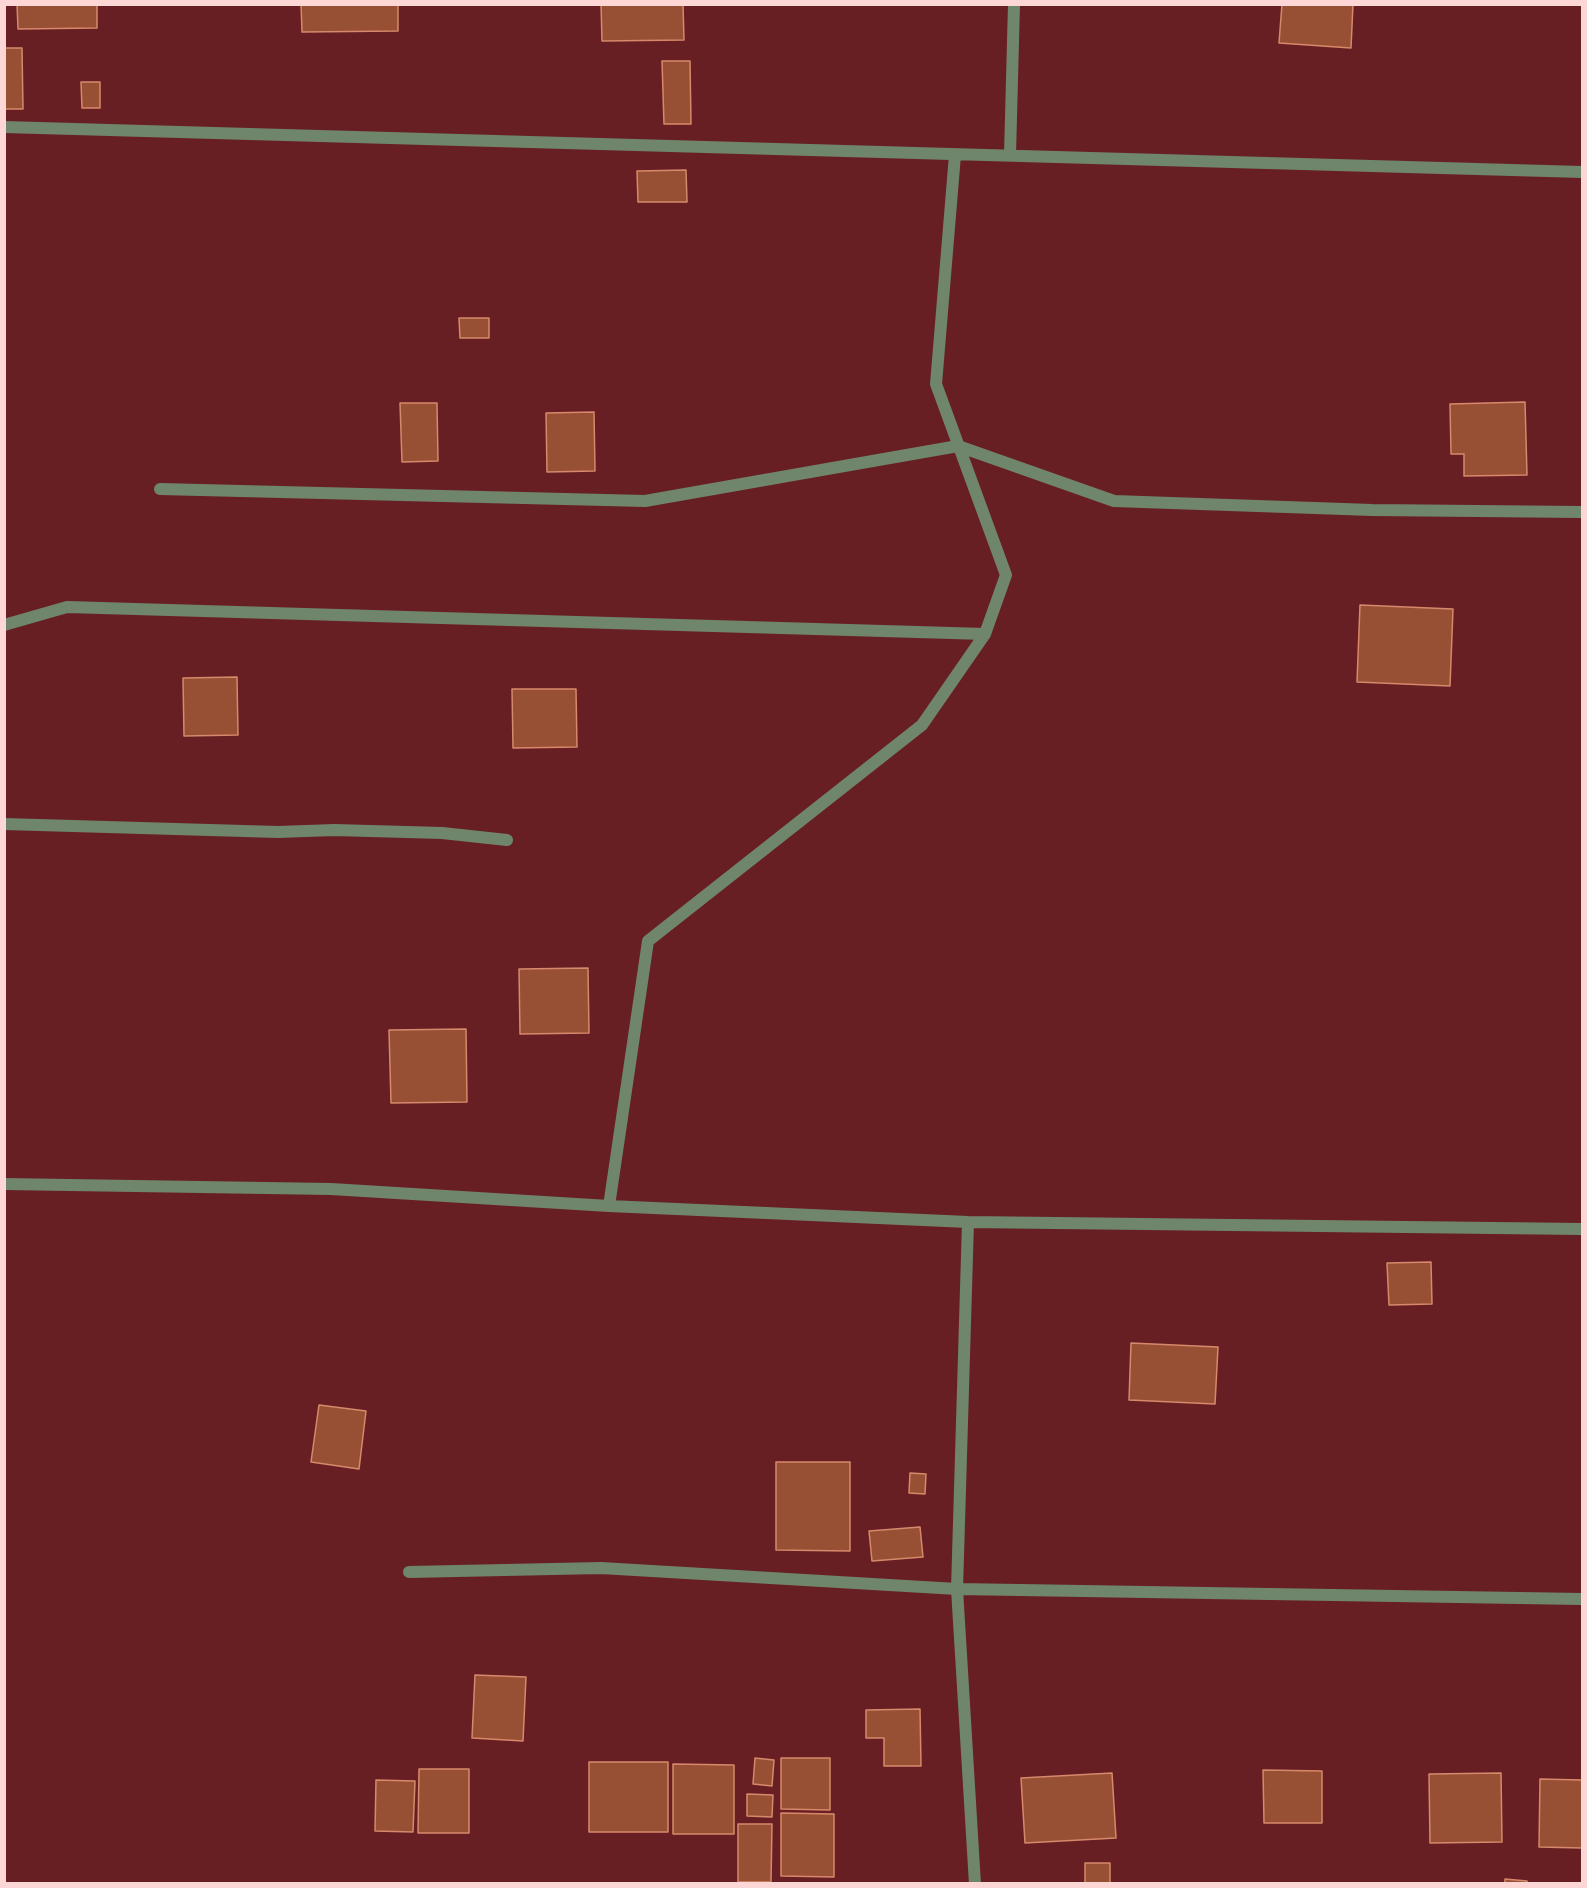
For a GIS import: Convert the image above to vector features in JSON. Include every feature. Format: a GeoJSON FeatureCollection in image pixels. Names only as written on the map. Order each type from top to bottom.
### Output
{"type":"FeatureCollection","features":[{"type":"Feature","properties":{"kind":"street"},"geometry":{"type":"LineString","coordinates":[[1010,155],[1014,4]]}},
{"type":"Feature","properties":{"kind":"street"},"geometry":{"type":"LineString","coordinates":[[4,127],[1582,172]]}},
{"type":"Feature","properties":{"kind":"street"},"geometry":{"type":"LineString","coordinates":[[609,1206],[648,940],[922,725],[985,634],[1006,575],[936,384],[955,155]]}},
{"type":"Feature","properties":{"kind":"street"},"geometry":{"type":"LineString","coordinates":[[160,489],[645,501],[958,446],[1114,501],[1372,510],[1582,512]]}},
{"type":"Feature","properties":{"kind":"street"},"geometry":{"type":"LineString","coordinates":[[4,625],[67,607],[985,634]]}},
{"type":"Feature","properties":{"kind":"street"},"geometry":{"type":"LineString","coordinates":[[4,824],[278,832],[334,830],[442,833],[507,840]]}},
{"type":"Feature","properties":{"kind":"street"},"geometry":{"type":"LineString","coordinates":[[4,1184],[331,1189],[609,1206],[968,1222],[1582,1229]]}},
{"type":"Feature","properties":{"kind":"street"},"geometry":{"type":"LineString","coordinates":[[968,1222],[957,1589],[975,1884]]}},
{"type":"Feature","properties":{"kind":"street"},"geometry":{"type":"LineString","coordinates":[[409,1572],[601,1568],[957,1589],[1582,1599]]}},
{"type":"Feature","properties":{"kind":"building"},"geometry":{"type":"Polygon","coordinates":[[[17,4],[97,4],[97,28],[18,29],[17,4]]]}},
{"type":"Feature","properties":{"kind":"building"},"geometry":{"type":"Polygon","coordinates":[[[301,4],[398,4],[398,31],[302,32],[301,4]]]}},
{"type":"Feature","properties":{"kind":"building"},"geometry":{"type":"Polygon","coordinates":[[[601,4],[683,4],[684,40],[602,41],[601,4]]]}},
{"type":"Feature","properties":{"kind":"building"},"geometry":{"type":"Polygon","coordinates":[[[1282,4],[1353,4],[1351,48],[1279,43],[1282,4]]]}},
{"type":"Feature","properties":{"kind":"building"},"geometry":{"type":"Polygon","coordinates":[[[4,48],[22,48],[23,109],[4,109],[4,48]]]}},
{"type":"Feature","properties":{"kind":"building"},"geometry":{"type":"Polygon","coordinates":[[[662,61],[690,61],[691,124],[664,124],[662,61]]]}},
{"type":"Feature","properties":{"kind":"building"},"geometry":{"type":"Polygon","coordinates":[[[81,82],[100,82],[100,108],[82,108],[81,82]]]}},
{"type":"Feature","properties":{"kind":"building"},"geometry":{"type":"Polygon","coordinates":[[[686,170],[687,202],[638,202],[637,171],[686,170]]]}},
{"type":"Feature","properties":{"kind":"building"},"geometry":{"type":"Polygon","coordinates":[[[459,318],[489,318],[489,338],[460,338],[459,318]]]}},
{"type":"Feature","properties":{"kind":"building"},"geometry":{"type":"Polygon","coordinates":[[[1525,402],[1527,475],[1464,476],[1464,454],[1451,454],[1450,404],[1525,402]]]}},
{"type":"Feature","properties":{"kind":"building"},"geometry":{"type":"Polygon","coordinates":[[[400,403],[437,403],[438,461],[402,462],[400,403]]]}},
{"type":"Feature","properties":{"kind":"building"},"geometry":{"type":"Polygon","coordinates":[[[594,412],[595,471],[547,472],[546,413],[594,412]]]}},
{"type":"Feature","properties":{"kind":"building"},"geometry":{"type":"Polygon","coordinates":[[[1360,605],[1453,609],[1450,686],[1357,682],[1360,605]]]}},
{"type":"Feature","properties":{"kind":"building"},"geometry":{"type":"Polygon","coordinates":[[[237,677],[238,735],[184,736],[183,678],[237,677]]]}},
{"type":"Feature","properties":{"kind":"building"},"geometry":{"type":"Polygon","coordinates":[[[512,689],[576,689],[577,747],[513,748],[512,689]]]}},
{"type":"Feature","properties":{"kind":"building"},"geometry":{"type":"Polygon","coordinates":[[[588,968],[589,1033],[520,1034],[519,969],[588,968]]]}},
{"type":"Feature","properties":{"kind":"building"},"geometry":{"type":"Polygon","coordinates":[[[466,1029],[467,1102],[391,1103],[389,1030],[466,1029]]]}},
{"type":"Feature","properties":{"kind":"building"},"geometry":{"type":"Polygon","coordinates":[[[1431,1262],[1432,1304],[1389,1305],[1387,1263],[1431,1262]]]}},
{"type":"Feature","properties":{"kind":"building"},"geometry":{"type":"Polygon","coordinates":[[[1131,1343],[1218,1347],[1215,1404],[1129,1400],[1131,1343]]]}},
{"type":"Feature","properties":{"kind":"building"},"geometry":{"type":"Polygon","coordinates":[[[319,1405],[366,1411],[359,1469],[311,1462],[319,1405]]]}},
{"type":"Feature","properties":{"kind":"building"},"geometry":{"type":"Polygon","coordinates":[[[776,1462],[850,1462],[850,1551],[776,1550],[776,1462]]]}},
{"type":"Feature","properties":{"kind":"building"},"geometry":{"type":"Polygon","coordinates":[[[910,1473],[926,1474],[925,1494],[909,1493],[910,1473]]]}},
{"type":"Feature","properties":{"kind":"building"},"geometry":{"type":"Polygon","coordinates":[[[920,1527],[923,1557],[872,1561],[869,1531],[920,1527]]]}},
{"type":"Feature","properties":{"kind":"building"},"geometry":{"type":"Polygon","coordinates":[[[475,1675],[526,1677],[523,1741],[472,1738],[475,1675]]]}},
{"type":"Feature","properties":{"kind":"building"},"geometry":{"type":"Polygon","coordinates":[[[920,1709],[921,1766],[884,1766],[884,1738],[866,1738],[866,1710],[920,1709]]]}},
{"type":"Feature","properties":{"kind":"building"},"geometry":{"type":"Polygon","coordinates":[[[755,1758],[774,1760],[772,1786],[753,1784],[755,1758]]]}},
{"type":"Feature","properties":{"kind":"building"},"geometry":{"type":"Polygon","coordinates":[[[781,1758],[830,1758],[830,1810],[781,1809],[781,1758]]]}},
{"type":"Feature","properties":{"kind":"building"},"geometry":{"type":"Polygon","coordinates":[[[589,1762],[668,1762],[668,1832],[589,1832],[589,1762]]]}},
{"type":"Feature","properties":{"kind":"building"},"geometry":{"type":"Polygon","coordinates":[[[673,1764],[734,1765],[734,1834],[673,1834],[673,1764]]]}},
{"type":"Feature","properties":{"kind":"building"},"geometry":{"type":"Polygon","coordinates":[[[419,1769],[469,1769],[469,1833],[418,1833],[419,1769]]]}},
{"type":"Feature","properties":{"kind":"building"},"geometry":{"type":"Polygon","coordinates":[[[1263,1770],[1322,1771],[1322,1823],[1264,1823],[1263,1770]]]}},
{"type":"Feature","properties":{"kind":"building"},"geometry":{"type":"Polygon","coordinates":[[[1112,1773],[1116,1838],[1025,1843],[1021,1778],[1112,1773]]]}},
{"type":"Feature","properties":{"kind":"building"},"geometry":{"type":"Polygon","coordinates":[[[1501,1773],[1502,1842],[1430,1843],[1429,1774],[1501,1773]]]}},
{"type":"Feature","properties":{"kind":"building"},"geometry":{"type":"Polygon","coordinates":[[[1540,1779],[1582,1780],[1582,1848],[1539,1847],[1540,1779]]]}},
{"type":"Feature","properties":{"kind":"building"},"geometry":{"type":"Polygon","coordinates":[[[376,1780],[415,1781],[413,1832],[375,1831],[376,1780]]]}},
{"type":"Feature","properties":{"kind":"building"},"geometry":{"type":"Polygon","coordinates":[[[747,1794],[773,1795],[772,1817],[747,1816],[747,1794]]]}},
{"type":"Feature","properties":{"kind":"building"},"geometry":{"type":"Polygon","coordinates":[[[781,1813],[834,1814],[834,1877],[781,1876],[781,1813]]]}},
{"type":"Feature","properties":{"kind":"building"},"geometry":{"type":"Polygon","coordinates":[[[738,1824],[772,1824],[771,1882],[738,1882],[738,1824]]]}},
{"type":"Feature","properties":{"kind":"building"},"geometry":{"type":"Polygon","coordinates":[[[1085,1863],[1110,1863],[1110,1884],[1085,1884],[1085,1863]]]}},
{"type":"Feature","properties":{"kind":"building"},"geometry":{"type":"Polygon","coordinates":[[[1505,1879],[1527,1881],[1527,1884],[1505,1884],[1505,1879]]]}}]}
